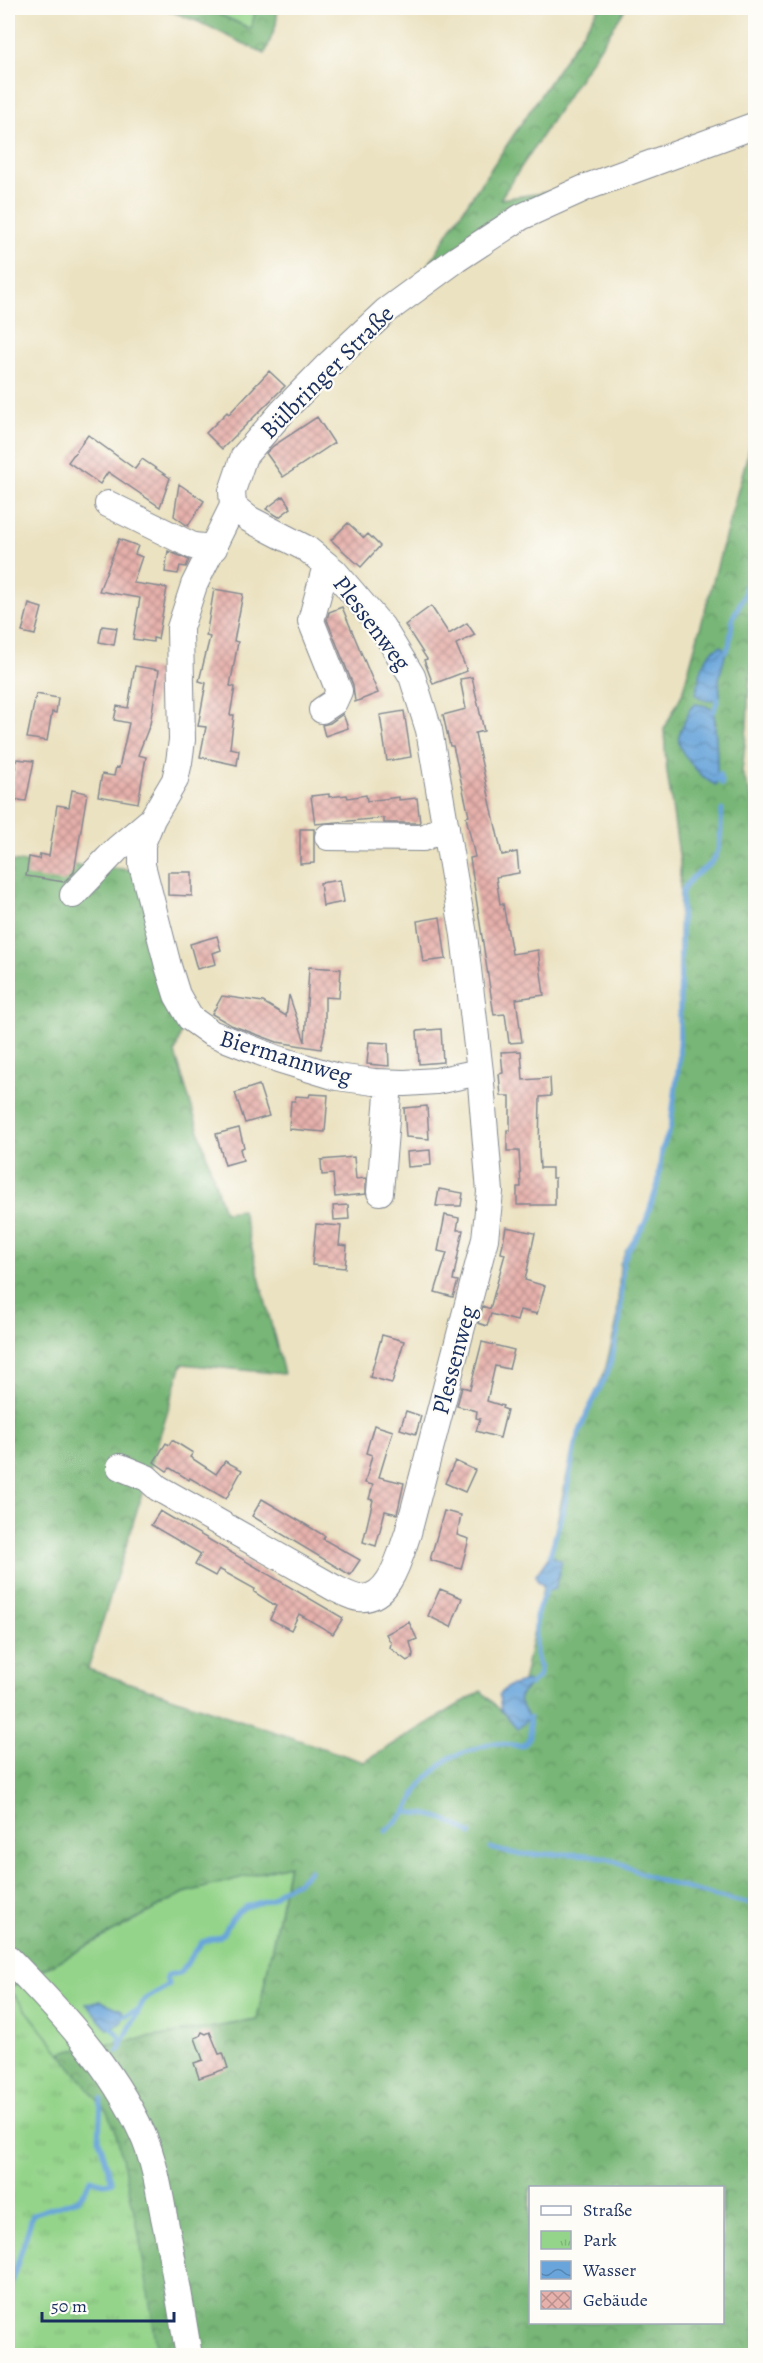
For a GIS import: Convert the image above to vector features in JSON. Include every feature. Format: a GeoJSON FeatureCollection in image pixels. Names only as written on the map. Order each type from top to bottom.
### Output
{"type":"FeatureCollection","features":[{"type":"Feature","properties":{"kind":"street","name":"Bülbringer Straße"},"geometry":{"type":"LineString","coordinates":[[142,844],[152,819],[175,780],[182,740],[180,628],[194,585],[233,506],[232,491],[244,456],[283,411],[386,310],[521,217],[587,187],[756,125]]}},
{"type":"Feature","properties":{"kind":"street"},"geometry":{"type":"LineString","coordinates":[[108,504],[193,546],[214,548]]}},
{"type":"Feature","properties":{"kind":"street","name":"Plessenweg"},"geometry":{"type":"LineString","coordinates":[[120,1467],[147,1478],[158,1488],[336,1589],[356,1598],[363,1598],[379,1591],[397,1566],[408,1533],[485,1239],[490,1192],[480,1072],[464,935],[429,730],[412,676],[375,619],[326,565],[307,549],[249,519],[233,506]]}},
{"type":"Feature","properties":{"kind":"street"},"geometry":{"type":"LineString","coordinates":[[322,710],[335,700],[339,691],[311,621],[326,565]]}},
{"type":"Feature","properties":{"kind":"street","name":"Bülbringer Straße"},"geometry":{"type":"LineString","coordinates":[[73,895],[117,849],[152,819]]}},
{"type":"Feature","properties":{"kind":"street"},"geometry":{"type":"LineString","coordinates":[[328,837],[423,838],[446,826]]}},
{"type":"Feature","properties":{"kind":"street","name":"Biermannweg"},"geometry":{"type":"LineString","coordinates":[[142,844],[142,865],[159,936],[177,995],[190,1018],[211,1034],[278,1059],[337,1077],[389,1083],[436,1081],[480,1072]]}},
{"type":"Feature","properties":{"kind":"street"},"geometry":{"type":"LineString","coordinates":[[380,1192],[389,1083]]}},
{"type":"Feature","properties":{"kind":"street"},"geometry":{"type":"LineString","coordinates":[[8,1958],[53,2004],[117,2086],[143,2135],[157,2182],[176,2273],[189,2355]]}},
{"type":"Feature","properties":{"kind":"green space"},"geometry":{"type":"Polygon","coordinates":[[[162,8],[205,8],[251,29],[256,8],[278,8],[276,25],[265,54],[199,22],[162,8]]]}},
{"type":"Feature","properties":{"kind":"green space"},"geometry":{"type":"Polygon","coordinates":[[[205,8],[256,8],[252,29],[205,8]]]}},
{"type":"Feature","properties":{"kind":"green space"},"geometry":{"type":"Polygon","coordinates":[[[599,8],[626,8],[500,199],[587,187],[413,291],[449,231],[599,8]]]}},
{"type":"Feature","properties":{"kind":"green space"},"geometry":{"type":"Polygon","coordinates":[[[755,434],[755,643],[742,772],[756,810],[755,2355],[145,2355],[62,2052],[257,2020],[289,1865],[184,1893],[8,1989],[8,861],[138,870],[184,1022],[175,1053],[224,1212],[242,1210],[284,1374],[182,1364],[88,1669],[364,1762],[481,1691],[514,1724],[574,1442],[605,1371],[617,1321],[620,1264],[626,1250],[644,1223],[657,1183],[661,1148],[669,1130],[678,1064],[680,862],[666,765],[664,729],[682,694],[755,434]]]}},
{"type":"Feature","properties":{"kind":"green space"},"geometry":{"type":"Polygon","coordinates":[[[289,1864],[257,2020],[62,2052],[145,2355],[8,2356],[8,1989],[184,1893],[289,1864]]]}},
{"type":"Feature","properties":{"kind":"green space"},"geometry":{"type":"Polygon","coordinates":[[[8,1987],[107,2112],[116,2132],[138,2229],[158,2355],[8,2355],[8,1987]]]}},
{"type":"Feature","properties":{"kind":"water"},"geometry":{"type":"Polygon","coordinates":[[[721,646],[726,651],[719,679],[720,696],[711,701],[705,700],[696,694],[701,673],[710,654],[721,646]]]}},
{"type":"Feature","properties":{"kind":"water"},"geometry":{"type":"Polygon","coordinates":[[[696,704],[714,711],[716,785],[694,767],[684,754],[679,742],[682,727],[690,710],[696,704]]]}},
{"type":"Feature","properties":{"kind":"water"},"geometry":{"type":"Polygon","coordinates":[[[550,1555],[562,1561],[555,1589],[549,1591],[537,1580],[536,1575],[550,1555]]]}},
{"type":"Feature","properties":{"kind":"water"},"geometry":{"type":"Polygon","coordinates":[[[527,1681],[530,1685],[521,1694],[519,1701],[529,1718],[518,1729],[501,1710],[499,1695],[509,1686],[527,1681]]]}},
{"type":"Feature","properties":{"kind":"water"},"geometry":{"type":"Polygon","coordinates":[[[101,2001],[122,2010],[124,2016],[121,2023],[108,2029],[86,2003],[101,2001]]]}},
{"type":"Feature","properties":{"kind":"building"},"geometry":{"type":"Polygon","coordinates":[[[269,371],[285,386],[222,449],[206,433],[227,412],[229,414],[269,371]]]}},
{"type":"Feature","properties":{"kind":"building"},"geometry":{"type":"Polygon","coordinates":[[[317,417],[334,443],[283,477],[266,453],[317,417]]]}},
{"type":"Feature","properties":{"kind":"building"},"geometry":{"type":"Polygon","coordinates":[[[88,435],[135,469],[142,459],[170,478],[160,507],[108,472],[100,484],[68,462],[88,435]]]}},
{"type":"Feature","properties":{"kind":"building"},"geometry":{"type":"Polygon","coordinates":[[[179,484],[204,501],[188,526],[174,516],[179,484]]]}},
{"type":"Feature","properties":{"kind":"building"},"geometry":{"type":"Polygon","coordinates":[[[283,496],[291,508],[279,517],[266,509],[283,496]]]}},
{"type":"Feature","properties":{"kind":"building"},"geometry":{"type":"Polygon","coordinates":[[[348,523],[364,538],[368,534],[380,546],[361,567],[331,540],[348,523]]]}},
{"type":"Feature","properties":{"kind":"building"},"geometry":{"type":"Polygon","coordinates":[[[119,539],[138,546],[135,554],[142,557],[133,583],[167,588],[158,639],[153,638],[153,642],[133,639],[140,598],[99,591],[119,539]]]}},
{"type":"Feature","properties":{"kind":"building"},"geometry":{"type":"Polygon","coordinates":[[[168,551],[189,560],[186,567],[180,566],[178,574],[165,572],[168,551]]]}},
{"type":"Feature","properties":{"kind":"building"},"geometry":{"type":"Polygon","coordinates":[[[214,589],[243,594],[234,641],[238,642],[230,686],[235,687],[230,715],[234,715],[230,748],[239,750],[237,765],[200,757],[206,727],[198,726],[206,683],[199,681],[210,637],[206,636],[214,589]]]}},
{"type":"Feature","properties":{"kind":"building"},"geometry":{"type":"Polygon","coordinates":[[[29,604],[42,608],[35,635],[22,632],[29,604]]]}},
{"type":"Feature","properties":{"kind":"building"},"geometry":{"type":"Polygon","coordinates":[[[431,606],[449,634],[467,623],[475,635],[456,644],[467,671],[433,684],[424,660],[427,659],[405,625],[431,606]]]}},
{"type":"Feature","properties":{"kind":"building"},"geometry":{"type":"Polygon","coordinates":[[[342,607],[378,693],[355,702],[353,685],[327,620],[329,612],[342,607]]]}},
{"type":"Feature","properties":{"kind":"building"},"geometry":{"type":"Polygon","coordinates":[[[102,626],[117,628],[114,645],[99,642],[102,626]]]}},
{"type":"Feature","properties":{"kind":"building"},"geometry":{"type":"Polygon","coordinates":[[[135,666],[159,670],[150,724],[138,755],[146,757],[138,803],[98,796],[102,774],[114,776],[116,767],[119,768],[129,723],[114,720],[117,706],[128,708],[135,666]]]}},
{"type":"Feature","properties":{"kind":"building"},"geometry":{"type":"Polygon","coordinates":[[[472,677],[484,731],[475,733],[502,855],[517,852],[519,873],[496,877],[512,954],[538,950],[544,995],[516,999],[522,1042],[509,1043],[505,1014],[494,1015],[470,858],[475,857],[466,817],[469,816],[453,746],[450,746],[443,715],[466,709],[460,679],[472,677]]]}},
{"type":"Feature","properties":{"kind":"building"},"geometry":{"type":"Polygon","coordinates":[[[36,694],[58,698],[56,713],[52,712],[47,741],[27,738],[36,694]]]}},
{"type":"Feature","properties":{"kind":"building"},"geometry":{"type":"Polygon","coordinates":[[[404,711],[411,757],[387,761],[380,715],[404,711]]]}},
{"type":"Feature","properties":{"kind":"building"},"geometry":{"type":"Polygon","coordinates":[[[343,714],[348,728],[325,736],[322,725],[330,723],[343,714]]]}},
{"type":"Feature","properties":{"kind":"building"},"geometry":{"type":"Polygon","coordinates":[[[17,759],[34,761],[26,801],[10,799],[17,759]]]}},
{"type":"Feature","properties":{"kind":"building"},"geometry":{"type":"Polygon","coordinates":[[[72,790],[87,793],[74,872],[64,882],[26,876],[29,857],[39,859],[40,854],[49,856],[57,805],[69,807],[72,790]]]}},
{"type":"Feature","properties":{"kind":"building"},"geometry":{"type":"Polygon","coordinates":[[[329,794],[329,797],[347,795],[348,798],[366,795],[367,801],[399,797],[399,800],[417,798],[420,823],[384,823],[384,818],[315,824],[311,796],[329,794]]]}},
{"type":"Feature","properties":{"kind":"building"},"geometry":{"type":"Polygon","coordinates":[[[300,829],[314,829],[314,863],[300,864],[300,829]]]}},
{"type":"Feature","properties":{"kind":"building"},"geometry":{"type":"Polygon","coordinates":[[[168,872],[192,872],[192,896],[168,895],[168,872]]]}},
{"type":"Feature","properties":{"kind":"building"},"geometry":{"type":"Polygon","coordinates":[[[340,880],[344,902],[323,906],[320,883],[340,880]]]}},
{"type":"Feature","properties":{"kind":"building"},"geometry":{"type":"Polygon","coordinates":[[[440,917],[446,959],[423,962],[417,921],[440,917]]]}},
{"type":"Feature","properties":{"kind":"building"},"geometry":{"type":"Polygon","coordinates":[[[217,936],[221,950],[213,953],[216,964],[197,969],[190,944],[217,936]]]}},
{"type":"Feature","properties":{"kind":"building"},"geometry":{"type":"Polygon","coordinates":[[[309,967],[341,969],[339,998],[325,997],[325,1031],[321,1049],[277,1042],[231,1025],[212,1014],[222,996],[263,1002],[286,1016],[289,995],[305,1042],[309,967]]]}},
{"type":"Feature","properties":{"kind":"building"},"geometry":{"type":"Polygon","coordinates":[[[441,1029],[443,1062],[419,1064],[417,1031],[441,1029]]]}},
{"type":"Feature","properties":{"kind":"building"},"geometry":{"type":"Polygon","coordinates":[[[369,1042],[388,1043],[389,1066],[367,1064],[369,1042]]]}},
{"type":"Feature","properties":{"kind":"building"},"geometry":{"type":"Polygon","coordinates":[[[521,1051],[523,1080],[550,1078],[551,1096],[540,1097],[539,1151],[540,1168],[552,1168],[552,1178],[555,1178],[555,1205],[517,1205],[517,1187],[521,1187],[519,1151],[507,1151],[507,1130],[510,1130],[510,1096],[501,1096],[499,1074],[503,1073],[501,1052],[521,1051]]]}},
{"type":"Feature","properties":{"kind":"building"},"geometry":{"type":"Polygon","coordinates":[[[259,1085],[269,1116],[245,1123],[235,1093],[259,1085]]]}},
{"type":"Feature","properties":{"kind":"building"},"geometry":{"type":"Polygon","coordinates":[[[310,1094],[328,1095],[325,1132],[289,1129],[291,1101],[295,1101],[296,1096],[309,1097],[310,1094]]]}},
{"type":"Feature","properties":{"kind":"building"},"geometry":{"type":"Polygon","coordinates":[[[427,1106],[429,1139],[406,1137],[404,1108],[427,1106]]]}},
{"type":"Feature","properties":{"kind":"building"},"geometry":{"type":"Polygon","coordinates":[[[239,1128],[244,1147],[240,1149],[243,1160],[225,1165],[216,1134],[239,1128]]]}},
{"type":"Feature","properties":{"kind":"building"},"geometry":{"type":"Polygon","coordinates":[[[430,1150],[431,1165],[408,1167],[407,1152],[430,1150]]]}},
{"type":"Feature","properties":{"kind":"building"},"geometry":{"type":"Polygon","coordinates":[[[354,1157],[356,1179],[366,1178],[366,1194],[335,1197],[333,1174],[322,1175],[321,1160],[354,1157]]]}},
{"type":"Feature","properties":{"kind":"building"},"geometry":{"type":"Polygon","coordinates":[[[439,1189],[463,1193],[461,1206],[436,1206],[439,1189]]]}},
{"type":"Feature","properties":{"kind":"building"},"geometry":{"type":"Polygon","coordinates":[[[348,1205],[349,1219],[334,1220],[333,1206],[348,1205]]]}},
{"type":"Feature","properties":{"kind":"building"},"geometry":{"type":"Polygon","coordinates":[[[445,1215],[459,1218],[457,1230],[463,1230],[453,1280],[458,1281],[453,1297],[435,1292],[447,1253],[438,1251],[445,1215]]]}},
{"type":"Feature","properties":{"kind":"building"},"geometry":{"type":"Polygon","coordinates":[[[316,1224],[341,1226],[339,1245],[347,1246],[345,1268],[312,1265],[316,1224]]]}},
{"type":"Feature","properties":{"kind":"building"},"geometry":{"type":"Polygon","coordinates":[[[506,1227],[535,1233],[525,1280],[545,1286],[537,1314],[520,1310],[517,1321],[491,1314],[487,1326],[478,1323],[483,1306],[490,1309],[505,1254],[501,1253],[506,1227]]]}},
{"type":"Feature","properties":{"kind":"building"},"geometry":{"type":"Polygon","coordinates":[[[382,1335],[404,1341],[392,1383],[370,1377],[382,1335]]]}},
{"type":"Feature","properties":{"kind":"building"},"geometry":{"type":"Polygon","coordinates":[[[482,1342],[514,1350],[509,1369],[495,1366],[487,1401],[503,1406],[502,1408],[507,1410],[500,1438],[476,1431],[480,1419],[476,1418],[477,1411],[457,1406],[462,1387],[470,1389],[482,1342]]]}},
{"type":"Feature","properties":{"kind":"building"},"geometry":{"type":"Polygon","coordinates":[[[406,1411],[421,1416],[416,1434],[400,1429],[406,1411]]]}},
{"type":"Feature","properties":{"kind":"building"},"geometry":{"type":"Polygon","coordinates":[[[374,1425],[393,1431],[379,1477],[404,1483],[397,1514],[385,1511],[376,1546],[363,1542],[373,1500],[369,1499],[373,1485],[365,1483],[372,1455],[366,1453],[374,1425]]]}},
{"type":"Feature","properties":{"kind":"building"},"geometry":{"type":"Polygon","coordinates":[[[172,1440],[193,1453],[190,1457],[216,1474],[225,1461],[242,1470],[226,1499],[190,1478],[189,1480],[170,1468],[167,1471],[154,1462],[166,1443],[169,1445],[172,1440]]]}},
{"type":"Feature","properties":{"kind":"building"},"geometry":{"type":"Polygon","coordinates":[[[455,1461],[475,1470],[465,1492],[445,1483],[455,1461]]]}},
{"type":"Feature","properties":{"kind":"building"},"geometry":{"type":"Polygon","coordinates":[[[262,1499],[325,1536],[323,1539],[360,1560],[350,1575],[252,1516],[262,1499]]]}},
{"type":"Feature","properties":{"kind":"building"},"geometry":{"type":"Polygon","coordinates":[[[160,1511],[343,1618],[333,1634],[299,1614],[291,1630],[270,1619],[276,1606],[254,1592],[255,1589],[219,1569],[215,1576],[195,1565],[201,1554],[151,1525],[160,1511]]]}},
{"type":"Feature","properties":{"kind":"building"},"geometry":{"type":"Polygon","coordinates":[[[444,1511],[461,1515],[457,1535],[469,1539],[461,1569],[430,1560],[444,1511]]]}},
{"type":"Feature","properties":{"kind":"building"},"geometry":{"type":"Polygon","coordinates":[[[440,1589],[462,1598],[451,1627],[428,1616],[440,1589]]]}},
{"type":"Feature","properties":{"kind":"building"},"geometry":{"type":"Polygon","coordinates":[[[409,1622],[417,1639],[410,1642],[413,1654],[412,1659],[407,1661],[390,1648],[391,1643],[386,1634],[409,1622]]]}},
{"type":"Feature","properties":{"kind":"building"},"geometry":{"type":"Polygon","coordinates":[[[202,2032],[206,2034],[210,2032],[219,2054],[223,2053],[228,2068],[199,2078],[194,2063],[203,2060],[195,2038],[202,2032]]]}},
{"type":"Feature","properties":{"kind":"waterway"},"geometry":{"type":"LineString","coordinates":[[726,651],[729,646],[733,617],[744,596],[751,558],[756,548]]}},
{"type":"Feature","properties":{"kind":"waterway"},"geometry":{"type":"LineString","coordinates":[[714,711],[718,698]]}},
{"type":"Feature","properties":{"kind":"waterway"},"geometry":{"type":"LineString","coordinates":[[718,780],[719,774],[722,784]]}},
{"type":"Feature","properties":{"kind":"waterway"},"geometry":{"type":"LineString","coordinates":[[550,1555],[564,1507],[575,1444],[587,1413],[607,1374],[613,1353],[620,1321],[623,1263],[645,1223],[658,1184],[662,1149],[670,1130],[679,1063],[682,892],[690,880],[709,865],[717,854],[722,810]]}},
{"type":"Feature","properties":{"kind":"waterway"},"geometry":{"type":"LineString","coordinates":[[530,1685],[539,1677],[540,1669],[536,1654],[536,1616],[546,1589]]}},
{"type":"Feature","properties":{"kind":"waterway"},"geometry":{"type":"LineString","coordinates":[[386,1831],[406,1812],[422,1783],[451,1757],[493,1743],[521,1746],[530,1736],[529,1718]]}},
{"type":"Feature","properties":{"kind":"waterway"},"geometry":{"type":"LineString","coordinates":[[406,1812],[440,1818],[471,1834]]}},
{"type":"Feature","properties":{"kind":"waterway"},"geometry":{"type":"LineString","coordinates":[[491,1848],[518,1854],[574,1854],[601,1857],[674,1885],[756,1905]]}},
{"type":"Feature","properties":{"kind":"waterway"},"geometry":{"type":"LineString","coordinates":[[118,2051],[144,2000],[169,1985],[167,1975],[180,1973],[202,1942],[219,1937],[238,1912],[245,1907],[271,1899],[280,1890],[298,1882],[310,1870]]}},
{"type":"Feature","properties":{"kind":"waterway"},"geometry":{"type":"LineString","coordinates":[[124,2016],[136,2011]]}},
{"type":"Feature","properties":{"kind":"waterway"},"geometry":{"type":"LineString","coordinates":[[111,2026],[119,2036],[121,2046]]}},
{"type":"Feature","properties":{"kind":"waterway"},"geometry":{"type":"LineString","coordinates":[[8,2294],[33,2214],[78,2199],[85,2191],[90,2179],[104,2183],[112,2182],[99,2139],[101,2099]]}}]}
